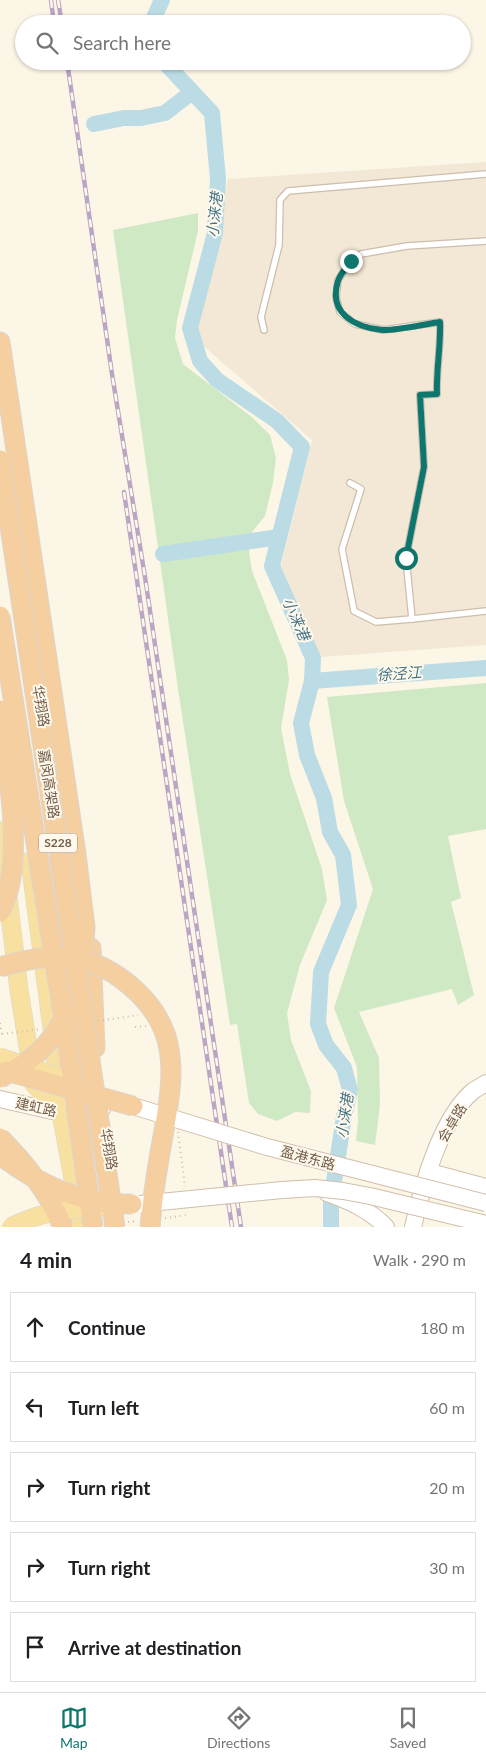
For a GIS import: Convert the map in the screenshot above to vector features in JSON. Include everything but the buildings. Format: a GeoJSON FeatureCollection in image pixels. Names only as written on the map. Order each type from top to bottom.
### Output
{"type":"FeatureCollection","features":[{"type":"Feature","properties":{"kind":"highway"},"geometry":{"type":"LineString","coordinates":[[0,342],[76,854],[85,927],[84,948],[76,993],[60,1027],[38,1054],[23,1065],[0,1077]]}},
{"type":"Feature","properties":{"kind":"highway","name":"嘉闵高架路"},"geometry":{"type":"LineString","coordinates":[[0,460],[115,1227]]}},
{"type":"Feature","properties":{"kind":"highway"},"geometry":{"type":"LineString","coordinates":[[21,488],[49,595],[80,801],[89,878],[95,1058]]}},
{"type":"Feature","properties":{"kind":"highway","name":"嘉闵高架路"},"geometry":{"type":"LineString","coordinates":[[0,616],[66,1032],[93,1227]]}},
{"type":"Feature","properties":{"kind":"highway"},"geometry":{"type":"LineString","coordinates":[[0,710],[14,852],[10,884],[0,912]]}},
{"type":"Feature","properties":{"kind":"highway"},"geometry":{"type":"LineString","coordinates":[[0,967],[40,958],[60,956],[93,962],[126,982],[154,1010],[164,1026],[169,1044],[171,1065],[168,1107],[158,1159],[150,1227]]}},
{"type":"Feature","properties":{"kind":"highway"},"geometry":{"type":"LineString","coordinates":[[0,1069],[133,1106]]}},
{"type":"Feature","properties":{"kind":"highway"},"geometry":{"type":"LineString","coordinates":[[0,1138],[18,1156],[38,1182],[63,1227]]}},
{"type":"Feature","properties":{"kind":"highway"},"geometry":{"type":"LineString","coordinates":[[0,1155],[48,1186],[72,1195],[101,1202],[132,1204]]}},
{"type":"Feature","properties":{"kind":"main road","name":"华翔路"},"geometry":{"type":"LineString","coordinates":[[0,468],[74,901],[102,1109],[122,1227]]}},
{"type":"Feature","properties":{"kind":"main road"},"geometry":{"type":"LineString","coordinates":[[0,642],[30,857],[61,1113],[82,1227]]}},
{"type":"Feature","properties":{"kind":"main road"},"geometry":{"type":"LineString","coordinates":[[0,831],[19,990],[34,1084],[61,1113]]}},
{"type":"Feature","properties":{"kind":"main road"},"geometry":{"type":"LineString","coordinates":[[0,1057],[52,1074],[133,1106]]}},
{"type":"Feature","properties":{"kind":"main road","name":"建虹路"},"geometry":{"type":"LineString","coordinates":[[0,1077],[34,1084],[98,1077]]}},
{"type":"Feature","properties":{"kind":"main road","name":"会卓路"},"geometry":{"type":"LineString","coordinates":[[413,1227],[435,1154],[445,1130],[472,1092],[486,1083]]}},
{"type":"Feature","properties":{"kind":"main road","name":"建虹路"},"geometry":{"type":"LineString","coordinates":[[0,1099],[61,1113],[102,1109]]}},
{"type":"Feature","properties":{"kind":"main road","name":"盈港东路"},"geometry":{"type":"LineString","coordinates":[[133,1106],[267,1147],[486,1203]]}},
{"type":"Feature","properties":{"kind":"main road"},"geometry":{"type":"LineString","coordinates":[[72,1174],[112,1169]]}},
{"type":"Feature","properties":{"kind":"main road"},"geometry":{"type":"LineString","coordinates":[[430,1172],[486,1187]]}},
{"type":"Feature","properties":{"kind":"main road"},"geometry":{"type":"LineString","coordinates":[[315,1188],[353,1202],[381,1221],[386,1227]]}},
{"type":"Feature","properties":{"kind":"main road","name":"盈港东路"},"geometry":{"type":"LineString","coordinates":[[132,1204],[315,1188],[370,1196],[486,1224]]}},
{"type":"Feature","properties":{"kind":"main road"},"geometry":{"type":"LineString","coordinates":[[11,1227],[27,1219],[65,1209],[132,1204]]}},
{"type":"Feature","properties":{"kind":"lane"},"geometry":{"type":"LineString","coordinates":[[264,330],[262,318],[279,245],[280,200],[288,191],[486,174]]}},
{"type":"Feature","properties":{"kind":"lane"},"geometry":{"type":"LineString","coordinates":[[412,619],[406,558],[424,467],[420,395],[437,394],[436,372],[440,322],[383,330],[355,324],[340,312],[336,297],[338,280],[351,261],[361,254],[407,246],[486,241]]}},
{"type":"Feature","properties":{"kind":"lane"},"geometry":{"type":"LineString","coordinates":[[350,483],[361,489],[342,549],[354,611],[376,622],[486,611]]}},
{"type":"Feature","properties":{"kind":"path"},"geometry":{"type":"LineString","coordinates":[[0,1023],[2,1034]]}},
{"type":"Feature","properties":{"kind":"shaded area"},"geometry":{"type":"Polygon","coordinates":[[[486,162],[486,645],[321,657],[281,566],[312,440],[193,337],[228,179],[486,162]]]}},
{"type":"Feature","properties":{"kind":"green space"},"geometry":{"type":"Polygon","coordinates":[[[198,213],[198,231],[177,320],[175,338],[183,364],[253,418],[270,435],[276,458],[273,483],[265,516],[252,532],[249,552],[252,571],[287,660],[289,680],[281,728],[290,774],[322,869],[327,900],[300,965],[287,1013],[291,1040],[311,1091],[310,1113],[295,1112],[277,1121],[258,1114],[249,1103],[237,1024],[230,1025],[178,689],[113,230],[198,213]]]}},
{"type":"Feature","properties":{"kind":"green space"},"geometry":{"type":"Polygon","coordinates":[[[486,683],[486,829],[448,836],[461,898],[451,902],[474,995],[458,1005],[452,989],[359,1012],[379,1058],[380,1105],[375,1145],[356,1141],[358,1121],[357,1067],[334,1008],[373,889],[344,801],[327,697],[486,683]]]}},
{"type":"Feature","properties":{"kind":"waterway","name":"小涞港"},"geometry":{"type":"LineString","coordinates":[[155,15],[162,0]]}},
{"type":"Feature","properties":{"kind":"waterway","name":"小涞港"},"geometry":{"type":"LineString","coordinates":[[172,70],[212,113],[218,179],[215,233],[190,328],[200,361],[217,380],[277,421],[302,447],[272,566],[313,658],[312,681],[301,723],[307,755],[324,798],[330,832],[343,855],[349,905],[321,972],[318,1024],[326,1045],[344,1068],[350,1090],[331,1201],[331,1227]]}},
{"type":"Feature","properties":{"kind":"waterway"},"geometry":{"type":"LineString","coordinates":[[94,124],[165,113],[192,92]]}},
{"type":"Feature","properties":{"kind":"waterway"},"geometry":{"type":"LineString","coordinates":[[163,554],[279,537]]}},
{"type":"Feature","properties":{"kind":"waterway","name":"徐泾江"},"geometry":{"type":"LineString","coordinates":[[312,681],[486,668]]}},
{"type":"Feature","properties":{"kind":"railway"},"geometry":{"type":"LineString","coordinates":[[51,0],[53,15]]}},
{"type":"Feature","properties":{"kind":"railway"},"geometry":{"type":"LineString","coordinates":[[58,0],[60,15]]}},
{"type":"Feature","properties":{"kind":"railway"},"geometry":{"type":"LineString","coordinates":[[68,70],[112,374],[145,577],[241,1227]]}},
{"type":"Feature","properties":{"kind":"railway"},"geometry":{"type":"LineString","coordinates":[[124,492],[232,1227]]}},
{"type":"Feature","properties":{"kind":"route"},"geometry":{"type":"LineString","coordinates":[[351,261],[338,280],[336,297],[340,312],[355,324],[383,330],[440,322],[436,372],[437,394],[420,395],[424,467],[406,558]]}}]}
